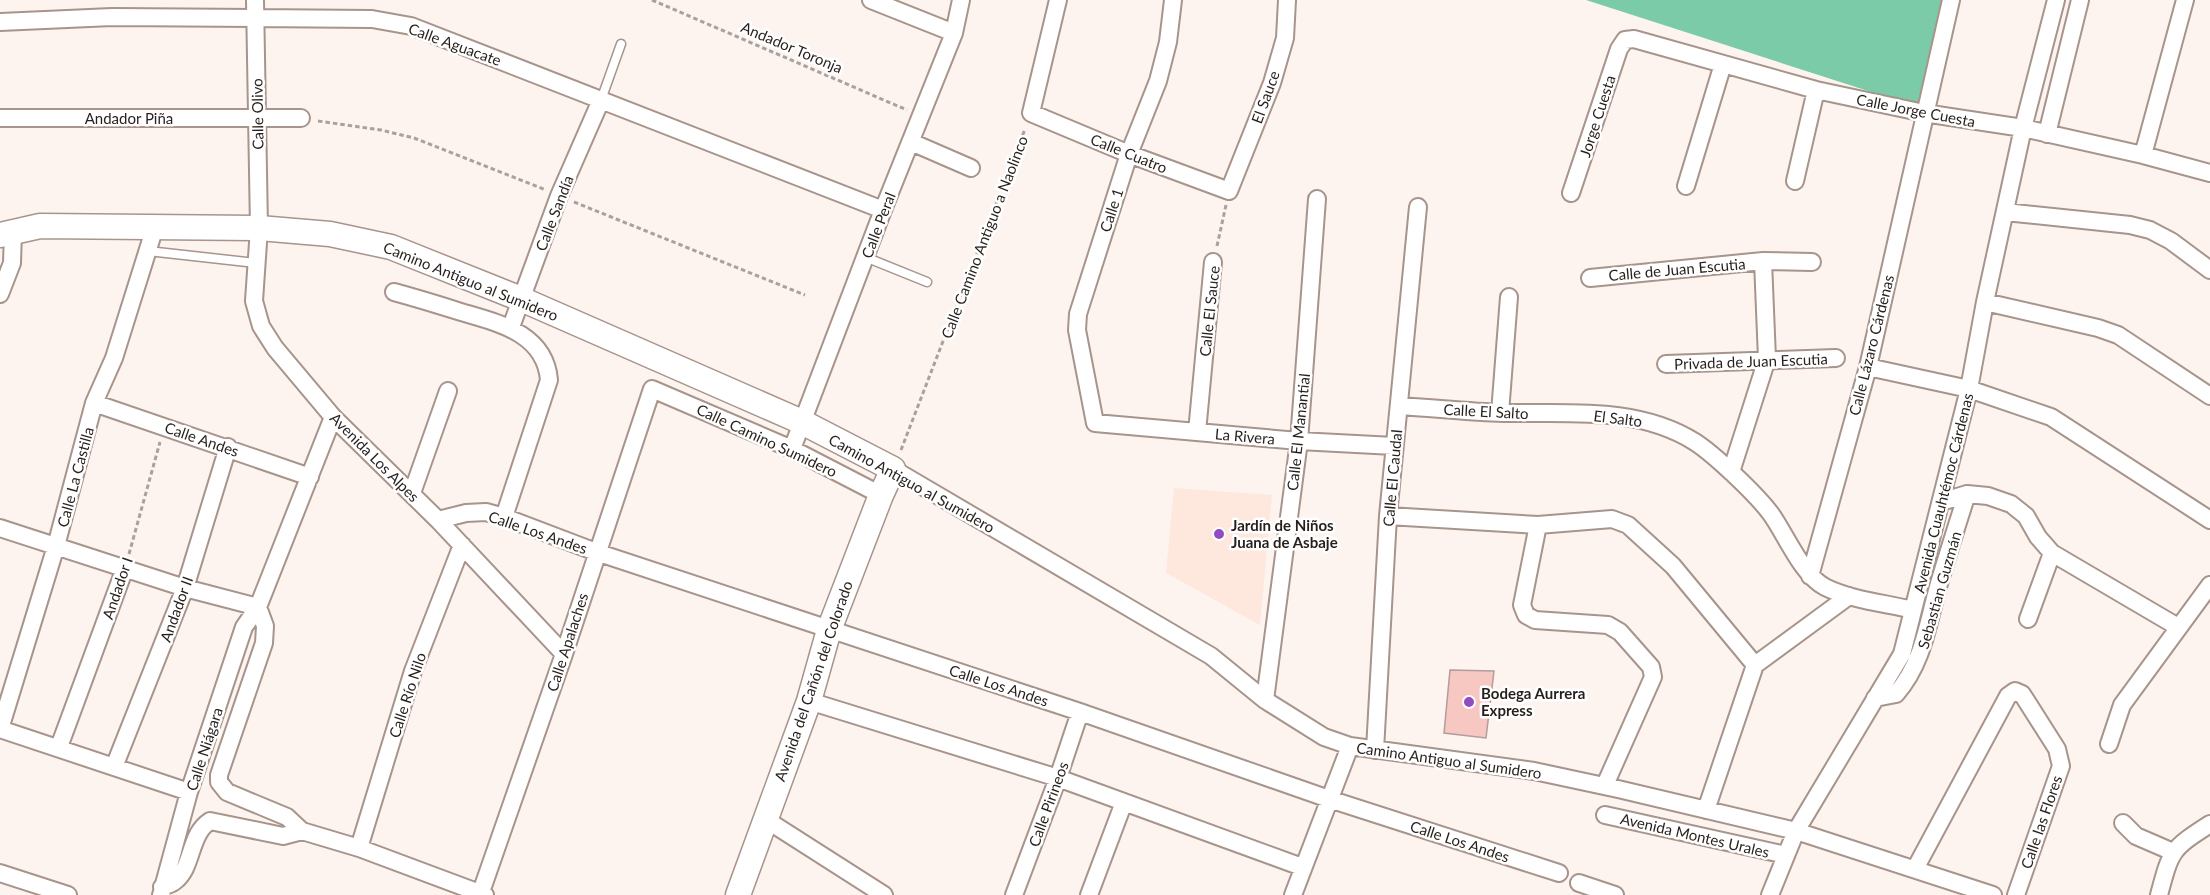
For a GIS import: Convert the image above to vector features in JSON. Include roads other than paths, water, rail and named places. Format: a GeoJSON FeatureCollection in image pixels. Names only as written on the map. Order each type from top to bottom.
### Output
{"type":"FeatureCollection","features":[{"type":"Feature","properties":{"kind":"main road","name":"Camino Antiguo al Sumidero"},"geometry":{"type":"LineString","coordinates":[[7,233],[40,226],[259,228],[330,234],[391,246],[521,298],[802,422],[893,469]]}},
{"type":"Feature","properties":{"kind":"main road","name":"Avenida del Cañón del Colorado"},"geometry":{"type":"LineString","coordinates":[[738,895],[809,701],[829,630],[893,469]]}},
{"type":"Feature","properties":{"kind":"street","name":"Calle Olivo"},"geometry":{"type":"LineString","coordinates":[[255,0],[259,228]]}},
{"type":"Feature","properties":{"kind":"street"},"geometry":{"type":"LineString","coordinates":[[871,0],[954,33]]}},
{"type":"Feature","properties":{"kind":"street","name":"Calle Peral"},"geometry":{"type":"LineString","coordinates":[[792,449],[883,210],[954,33],[961,0]]}},
{"type":"Feature","properties":{"kind":"street","name":"Calle Cuatro"},"geometry":{"type":"LineString","coordinates":[[1059,0],[1031,113],[1129,154],[1229,191]]}},
{"type":"Feature","properties":{"kind":"street","name":"Calle 1"},"geometry":{"type":"LineString","coordinates":[[1095,423],[1077,330],[1078,314],[1129,154],[1158,81],[1168,42],[1173,0]]}},
{"type":"Feature","properties":{"kind":"street","name":"El Sauce"},"geometry":{"type":"LineString","coordinates":[[1229,191],[1272,82],[1286,38],[1287,0]]}},
{"type":"Feature","properties":{"kind":"street","name":"Calle Lázaro Cárdenas"},"geometry":{"type":"LineString","coordinates":[[1810,576],[1868,367],[1924,113],[1952,0]]}},
{"type":"Feature","properties":{"kind":"street","name":"Avenida Cuauhtémoc Cárdenas"},"geometry":{"type":"LineString","coordinates":[[1770,895],[1796,831],[1902,654],[1970,389],[1985,302],[2023,128],[2056,0]]}},
{"type":"Feature","properties":{"kind":"street"},"geometry":{"type":"LineString","coordinates":[[2047,134],[2080,0]]}},
{"type":"Feature","properties":{"kind":"street"},"geometry":{"type":"LineString","coordinates":[[2143,155],[2185,0]]}},
{"type":"Feature","properties":{"kind":"street","name":"Calle Aguacate"},"geometry":{"type":"LineString","coordinates":[[0,22],[112,17],[372,19],[411,26],[883,210]]}},
{"type":"Feature","properties":{"kind":"street","name":"Calle Jorge Cuesta"},"geometry":{"type":"LineString","coordinates":[[1625,40],[1634,39],[1816,90],[1924,113],[2023,128],[2143,155],[2210,173]]}},
{"type":"Feature","properties":{"kind":"street","name":"Jorge Cuesta"},"geometry":{"type":"LineString","coordinates":[[1571,193],[1619,49],[1625,40]]}},
{"type":"Feature","properties":{"kind":"street"},"geometry":{"type":"LineString","coordinates":[[1686,186],[1723,64]]}},
{"type":"Feature","properties":{"kind":"street"},"geometry":{"type":"LineString","coordinates":[[1795,182],[1816,90]]}},
{"type":"Feature","properties":{"kind":"street","name":"Calle Sandía"},"geometry":{"type":"LineString","coordinates":[[510,327],[559,196],[601,100]]}},
{"type":"Feature","properties":{"kind":"street","name":"Andador Piña"},"geometry":{"type":"LineString","coordinates":[[0,118],[301,118]]}},
{"type":"Feature","properties":{"kind":"street"},"geometry":{"type":"LineString","coordinates":[[911,142],[971,168]]}},
{"type":"Feature","properties":{"kind":"street","name":"Calle El Manantial"},"geometry":{"type":"LineString","coordinates":[[1265,700],[1299,441],[1317,199]]}},
{"type":"Feature","properties":{"kind":"street","name":"Calle El Caudal"},"geometry":{"type":"LineString","coordinates":[[1375,750],[1388,516],[1418,207]]}},
{"type":"Feature","properties":{"kind":"street"},"geometry":{"type":"LineString","coordinates":[[2005,212],[2130,225],[2150,230],[2170,241],[2210,270]]}},
{"type":"Feature","properties":{"kind":"street","name":"Calle La Castilla"},"geometry":{"type":"LineString","coordinates":[[0,729],[56,546],[94,403],[114,358],[156,227]]}},
{"type":"Feature","properties":{"kind":"street","name":"Avenida Los Alpes"},"geometry":{"type":"LineString","coordinates":[[259,228],[254,301],[261,326],[275,348],[333,417],[412,493],[564,654]]}},
{"type":"Feature","properties":{"kind":"street"},"geometry":{"type":"LineString","coordinates":[[0,294],[12,263],[7,233]]}},
{"type":"Feature","properties":{"kind":"street"},"geometry":{"type":"LineString","coordinates":[[1731,472],[1767,359],[1763,261],[1812,262]]}},
{"type":"Feature","properties":{"kind":"street","name":"Calle de Juan Escutia"},"geometry":{"type":"LineString","coordinates":[[1590,278],[1763,261]]}},
{"type":"Feature","properties":{"kind":"street","name":"Calle El Sauce"},"geometry":{"type":"LineString","coordinates":[[1197,432],[1213,262]]}},
{"type":"Feature","properties":{"kind":"street"},"geometry":{"type":"LineString","coordinates":[[394,291],[510,327],[533,345],[548,367],[549,380],[504,517]]}},
{"type":"Feature","properties":{"kind":"street"},"geometry":{"type":"LineString","coordinates":[[1500,413],[1509,297]]}},
{"type":"Feature","properties":{"kind":"street"},"geometry":{"type":"LineString","coordinates":[[1985,302],[2098,328],[2118,335],[2210,396]]}},
{"type":"Feature","properties":{"kind":"street","name":"Privada de Juan Escutia"},"geometry":{"type":"LineString","coordinates":[[1666,364],[1836,358]]}},
{"type":"Feature","properties":{"kind":"street"},"geometry":{"type":"LineString","coordinates":[[1868,367],[1970,389],[2051,417],[2210,520]]}},
{"type":"Feature","properties":{"kind":"street","name":"Calle Camino Sumidero"},"geometry":{"type":"LineString","coordinates":[[652,388],[792,449],[881,495]]}},
{"type":"Feature","properties":{"kind":"street","name":"Calle Apalaches"},"geometry":{"type":"LineString","coordinates":[[482,895],[652,388]]}},
{"type":"Feature","properties":{"kind":"street"},"geometry":{"type":"LineString","coordinates":[[412,493],[448,391]]}},
{"type":"Feature","properties":{"kind":"street","name":"Calle Andes"},"geometry":{"type":"LineString","coordinates":[[94,403],[228,447],[310,477]]}},
{"type":"Feature","properties":{"kind":"street","name":"Calle El Salto"},"geometry":{"type":"LineString","coordinates":[[1399,406],[1500,413],[1574,414]]}},
{"type":"Feature","properties":{"kind":"street","name":"El Salto"},"geometry":{"type":"LineString","coordinates":[[1574,414],[1620,415],[1661,425],[1695,442],[1731,472],[1770,512],[1810,576]]}},
{"type":"Feature","properties":{"kind":"street","name":"Calle Niágara"},"geometry":{"type":"LineString","coordinates":[[162,891],[189,792],[244,627],[258,607],[333,417]]}},
{"type":"Feature","properties":{"kind":"street","name":"La Rivera"},"geometry":{"type":"LineString","coordinates":[[1095,423],[1394,447]]}},
{"type":"Feature","properties":{"kind":"street","name":"Andador II"},"geometry":{"type":"LineString","coordinates":[[114,768],[186,588],[228,447]]}},
{"type":"Feature","properties":{"kind":"street","name":"Camino Antiguo al Sumidero"},"geometry":{"type":"LineString","coordinates":[[893,469],[1211,656],[1265,700],[1324,737],[1350,746],[1534,771],[1796,831],[1993,895]]}},
{"type":"Feature","properties":{"kind":"street"},"geometry":{"type":"LineString","coordinates":[[1941,502],[1966,494],[1988,496],[2011,504],[2026,516],[2038,537],[2052,552],[2178,627]]}},
{"type":"Feature","properties":{"kind":"street","name":"Sebastian Guzmán"},"geometry":{"type":"LineString","coordinates":[[1875,698],[1896,694],[1916,665],[1966,494]]}},
{"type":"Feature","properties":{"kind":"street","name":"Calle Los Andes"},"geometry":{"type":"LineString","coordinates":[[438,520],[466,513],[486,512],[504,517],[596,552],[1080,712],[1329,799],[1559,873]]}},
{"type":"Feature","properties":{"kind":"street"},"geometry":{"type":"LineString","coordinates":[[1388,516],[1538,525],[1612,519],[1628,525],[1674,566],[1755,665]]}},
{"type":"Feature","properties":{"kind":"street"},"geometry":{"type":"LineString","coordinates":[[1538,525],[1522,605],[1526,615],[1535,620],[1608,625],[1620,632],[1651,667],[1653,677],[1605,786]]}},
{"type":"Feature","properties":{"kind":"street"},"geometry":{"type":"LineString","coordinates":[[0,528],[186,588],[258,607]]}},
{"type":"Feature","properties":{"kind":"street","name":"Calle Río Nilo"},"geometry":{"type":"LineString","coordinates":[[359,848],[413,672],[462,545]]}},
{"type":"Feature","properties":{"kind":"street"},"geometry":{"type":"LineString","coordinates":[[2028,619],[2052,552]]}},
{"type":"Feature","properties":{"kind":"street","name":"Andador I"},"geometry":{"type":"LineString","coordinates":[[59,747],[125,568]]}},
{"type":"Feature","properties":{"kind":"street"},"geometry":{"type":"LineString","coordinates":[[1810,576],[1824,586],[1849,596],[1913,610]]}},
{"type":"Feature","properties":{"kind":"street"},"geometry":{"type":"LineString","coordinates":[[2109,744],[2122,705],[2210,585]]}},
{"type":"Feature","properties":{"kind":"street"},"geometry":{"type":"LineString","coordinates":[[1706,810],[1755,665],[1849,596]]}},
{"type":"Feature","properties":{"kind":"street","name":"Calle Niágara"},"geometry":{"type":"LineString","coordinates":[[258,607],[265,626],[264,643],[219,775],[219,782],[227,792],[287,817],[302,831]]}},
{"type":"Feature","properties":{"kind":"street","name":"Calle las Flores"},"geometry":{"type":"LineString","coordinates":[[1915,869],[2008,696],[2015,691],[2022,694],[2057,748],[2061,766],[2016,895]]}},
{"type":"Feature","properties":{"kind":"street"},"geometry":{"type":"LineString","coordinates":[[809,701],[1058,778],[1302,867]]}},
{"type":"Feature","properties":{"kind":"street","name":"Calle Pirineos"},"geometry":{"type":"LineString","coordinates":[[1014,895],[1080,712]]}},
{"type":"Feature","properties":{"kind":"street"},"geometry":{"type":"LineString","coordinates":[[0,729],[189,792]]}},
{"type":"Feature","properties":{"kind":"street"},"geometry":{"type":"LineString","coordinates":[[1293,895],[1350,746]]}},
{"type":"Feature","properties":{"kind":"street"},"geometry":{"type":"LineString","coordinates":[[1089,895],[1124,802]]}},
{"type":"Feature","properties":{"kind":"street","name":"Avenida Montes Urales"},"geometry":{"type":"LineString","coordinates":[[1605,815],[1786,855]]}},
{"type":"Feature","properties":{"kind":"street"},"geometry":{"type":"LineString","coordinates":[[765,819],[884,895]]}},
{"type":"Feature","properties":{"kind":"street"},"geometry":{"type":"LineString","coordinates":[[162,891],[181,876],[204,825],[210,821],[217,821],[283,836],[302,831],[359,848],[482,895]]}},
{"type":"Feature","properties":{"kind":"street"},"geometry":{"type":"LineString","coordinates":[[2123,822],[2136,836],[2173,852]]}},
{"type":"Feature","properties":{"kind":"street"},"geometry":{"type":"LineString","coordinates":[[2159,895],[2167,864],[2173,852],[2182,842],[2210,824]]}},
{"type":"Feature","properties":{"kind":"street"},"geometry":{"type":"LineString","coordinates":[[0,873],[68,895]]}},
{"type":"Feature","properties":{"kind":"street"},"geometry":{"type":"LineString","coordinates":[[1580,883],[1615,895]]}},
{"type":"Feature","properties":{"kind":"lane"},"geometry":{"type":"LineString","coordinates":[[601,100],[621,44]]}},
{"type":"Feature","properties":{"kind":"lane"},"geometry":{"type":"LineString","coordinates":[[148,251],[256,263]]}},
{"type":"Feature","properties":{"kind":"lane"},"geometry":{"type":"LineString","coordinates":[[865,257],[927,282]]}},
{"type":"Feature","properties":{"kind":"place","name":"Jardín de Niños Juana de Asbaje"},"geometry":{"type":"Point","coordinates":[1219,534]}},
{"type":"Feature","properties":{"kind":"place","name":"Bodega Aurrera Express"},"geometry":{"type":"Point","coordinates":[1469,702]}}]}
